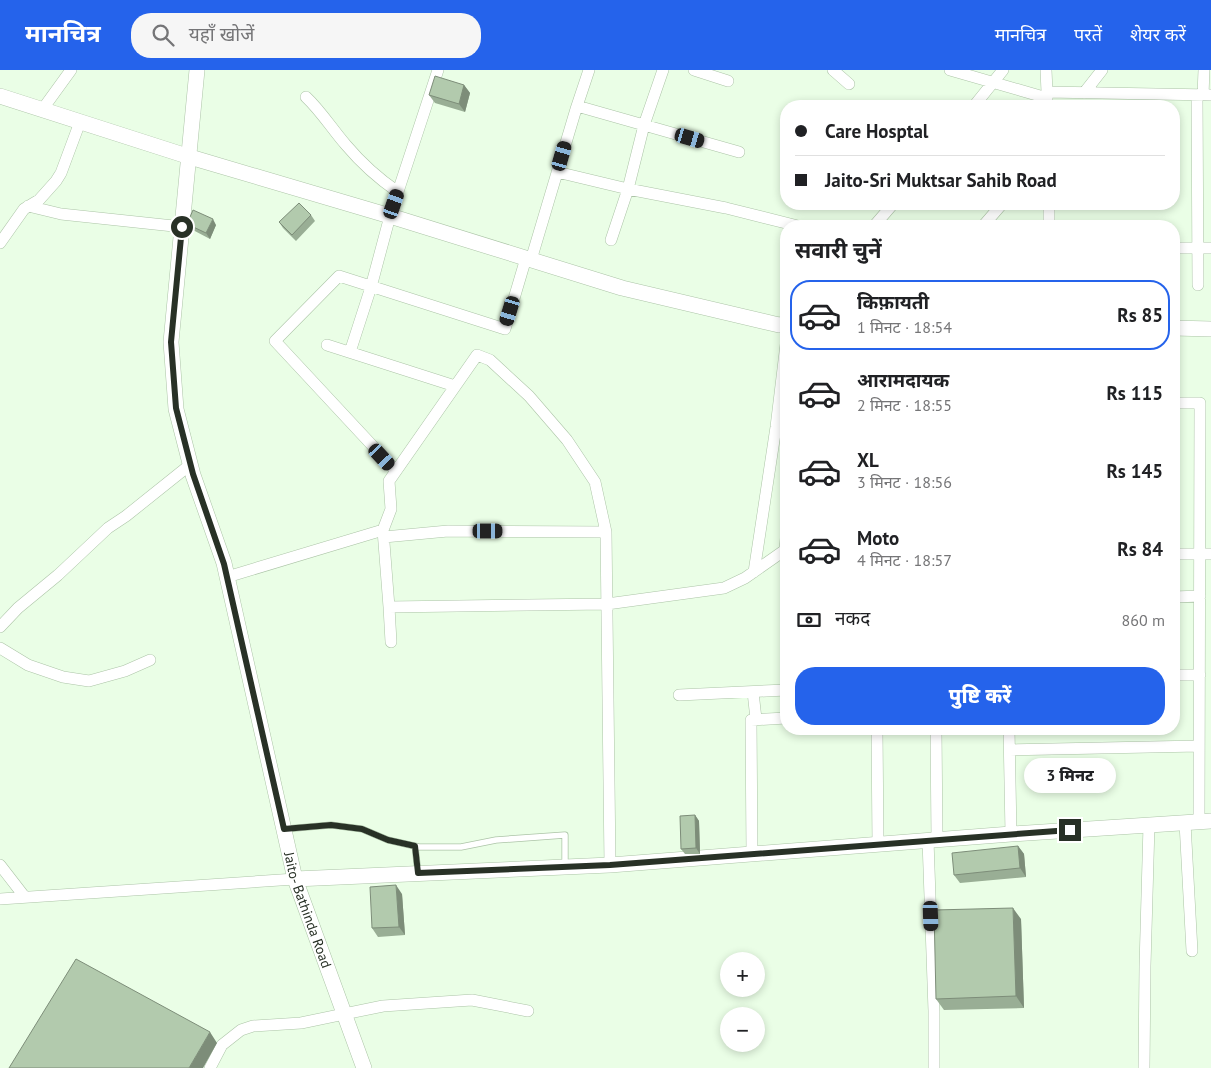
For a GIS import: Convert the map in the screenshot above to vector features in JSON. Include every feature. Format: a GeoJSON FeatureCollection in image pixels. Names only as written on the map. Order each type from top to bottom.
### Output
{"type":"FeatureCollection","features":[{"type":"Feature","properties":{"kind":"street"},"geometry":{"type":"LineString","coordinates":[[42,110],[71,70]]}},
{"type":"Feature","properties":{"kind":"street","name":"Jaito- Bathinda Road"},"geometry":{"type":"LineString","coordinates":[[197,70],[171,342],[176,408],[190,464],[224,564],[295,878],[364,1068]]}},
{"type":"Feature","properties":{"kind":"street"},"geometry":{"type":"LineString","coordinates":[[350,352],[371,286],[390,216],[438,70]]}},
{"type":"Feature","properties":{"kind":"street"},"geometry":{"type":"LineString","coordinates":[[396,471],[275,341],[339,276],[505,329],[589,70]]}},
{"type":"Feature","properties":{"kind":"street"},"geometry":{"type":"LineString","coordinates":[[611,240],[628,189],[644,125],[663,70]]}},
{"type":"Feature","properties":{"kind":"street"},"geometry":{"type":"LineString","coordinates":[[694,70],[728,82]]}},
{"type":"Feature","properties":{"kind":"street"},"geometry":{"type":"LineString","coordinates":[[833,70],[849,84]]}},
{"type":"Feature","properties":{"kind":"street"},"geometry":{"type":"LineString","coordinates":[[950,70],[1047,99],[1084,93],[1204,95]]}},
{"type":"Feature","properties":{"kind":"street"},"geometry":{"type":"LineString","coordinates":[[979,100],[1003,70]]}},
{"type":"Feature","properties":{"kind":"street"},"geometry":{"type":"LineString","coordinates":[[1046,70],[1047,99]]}},
{"type":"Feature","properties":{"kind":"street"},"geometry":{"type":"LineString","coordinates":[[1084,93],[1102,70]]}},
{"type":"Feature","properties":{"kind":"street"},"geometry":{"type":"LineString","coordinates":[[1198,285],[1204,70]]}},
{"type":"Feature","properties":{"kind":"street"},"geometry":{"type":"LineString","coordinates":[[0,96],[190,157],[390,216],[622,288],[780,324]]}},
{"type":"Feature","properties":{"kind":"street"},"geometry":{"type":"LineString","coordinates":[[306,97],[345,144],[375,176],[398,192]]}},
{"type":"Feature","properties":{"kind":"street"},"geometry":{"type":"LineString","coordinates":[[577,106],[739,152]]}},
{"type":"Feature","properties":{"kind":"street"},"geometry":{"type":"LineString","coordinates":[[0,243],[24,209],[38,200],[56,181],[80,122]]}},
{"type":"Feature","properties":{"kind":"street"},"geometry":{"type":"LineString","coordinates":[[557,172],[780,222]]}},
{"type":"Feature","properties":{"kind":"street"},"geometry":{"type":"LineString","coordinates":[[28,206],[61,214],[182,227]]}},
{"type":"Feature","properties":{"kind":"street"},"geometry":{"type":"LineString","coordinates":[[879,220],[888,210]]}},
{"type":"Feature","properties":{"kind":"street"},"geometry":{"type":"LineString","coordinates":[[988,220],[997,210]]}},
{"type":"Feature","properties":{"kind":"street"},"geometry":{"type":"LineString","coordinates":[[1180,248],[1211,248]]}},
{"type":"Feature","properties":{"kind":"street"},"geometry":{"type":"LineString","coordinates":[[1180,328],[1211,329]]}},
{"type":"Feature","properties":{"kind":"street"},"geometry":{"type":"LineString","coordinates":[[327,345],[455,386]]}},
{"type":"Feature","properties":{"kind":"street"},"geometry":{"type":"LineString","coordinates":[[391,642],[384,533],[391,509],[389,481],[476,355],[490,360],[529,396],[567,440],[595,482],[606,532],[610,865]]}},
{"type":"Feature","properties":{"kind":"street"},"geometry":{"type":"LineString","coordinates":[[754,572],[780,394]]}},
{"type":"Feature","properties":{"kind":"street"},"geometry":{"type":"LineString","coordinates":[[1180,403],[1200,403],[1206,554],[1200,596],[1198,822],[1192,951]]}},
{"type":"Feature","properties":{"kind":"street"},"geometry":{"type":"LineString","coordinates":[[0,627],[18,608],[108,528],[126,516],[190,464]]}},
{"type":"Feature","properties":{"kind":"street"},"geometry":{"type":"LineString","coordinates":[[227,577],[384,533],[448,531],[606,532]]}},
{"type":"Feature","properties":{"kind":"street"},"geometry":{"type":"LineString","coordinates":[[389,606],[607,604],[724,588],[745,578],[780,554]]}},
{"type":"Feature","properties":{"kind":"street"},"geometry":{"type":"LineString","coordinates":[[1180,554],[1206,554]]}},
{"type":"Feature","properties":{"kind":"street"},"geometry":{"type":"LineString","coordinates":[[1180,597],[1200,596]]}},
{"type":"Feature","properties":{"kind":"street"},"geometry":{"type":"LineString","coordinates":[[0,648],[28,665],[63,676],[89,681],[125,671],[150,660]]}},
{"type":"Feature","properties":{"kind":"street"},"geometry":{"type":"LineString","coordinates":[[1180,675],[1200,676]]}},
{"type":"Feature","properties":{"kind":"street"},"geometry":{"type":"LineString","coordinates":[[679,695],[780,690]]}},
{"type":"Feature","properties":{"kind":"street"},"geometry":{"type":"LineString","coordinates":[[753,692],[756,719]]}},
{"type":"Feature","properties":{"kind":"street"},"geometry":{"type":"LineString","coordinates":[[752,854],[751,720],[780,718]]}},
{"type":"Feature","properties":{"kind":"street"},"geometry":{"type":"LineString","coordinates":[[877,735],[878,844]]}},
{"type":"Feature","properties":{"kind":"street"},"geometry":{"type":"LineString","coordinates":[[934,1068],[933,840],[936,735]]}},
{"type":"Feature","properties":{"kind":"street"},"geometry":{"type":"LineString","coordinates":[[1009,735],[1011,834]]}},
{"type":"Feature","properties":{"kind":"street"},"geometry":{"type":"LineString","coordinates":[[1010,750],[1199,746]]}},
{"type":"Feature","properties":{"kind":"street"},"geometry":{"type":"LineString","coordinates":[[0,898],[295,878],[610,865],[1011,834],[1198,822]]}},
{"type":"Feature","properties":{"kind":"street"},"geometry":{"type":"LineString","coordinates":[[1144,1068],[1149,825]]}},
{"type":"Feature","properties":{"kind":"street"},"geometry":{"type":"LineString","coordinates":[[0,865],[24,896]]}},
{"type":"Feature","properties":{"kind":"street"},"geometry":{"type":"LineString","coordinates":[[210,1068],[222,1045],[241,1030],[253,1026],[301,1023],[383,1006],[472,1000],[528,1011]]}},
{"type":"Feature","properties":{"kind":"lane"},"geometry":{"type":"LineString","coordinates":[[284,829],[331,825],[362,829],[388,840],[415,846],[461,848],[496,840],[565,835],[566,867]]}},
{"type":"Feature","properties":{"kind":"lane"},"geometry":{"type":"LineString","coordinates":[[415,846],[418,873]]}},
{"type":"Feature","properties":{"kind":"building"},"geometry":{"type":"Polygon","coordinates":[[[435,76],[464,85],[459,104],[429,95],[435,76]]]}},
{"type":"Feature","properties":{"kind":"building"},"geometry":{"type":"Polygon","coordinates":[[[299,203],[311,215],[292,235],[279,222],[299,203]]]}},
{"type":"Feature","properties":{"kind":"building"},"geometry":{"type":"Polygon","coordinates":[[[193,210],[213,219],[206,233],[187,224],[193,210]]]}},
{"type":"Feature","properties":{"kind":"building"},"geometry":{"type":"Polygon","coordinates":[[[695,815],[696,848],[681,849],[680,816],[695,815]]]}},
{"type":"Feature","properties":{"kind":"building"},"geometry":{"type":"Polygon","coordinates":[[[1018,846],[1020,868],[954,875],[952,853],[1018,846]]]}},
{"type":"Feature","properties":{"kind":"building"},"geometry":{"type":"Polygon","coordinates":[[[396,885],[399,927],[372,928],[370,887],[396,885]]]}},
{"type":"Feature","properties":{"kind":"building"},"geometry":{"type":"Polygon","coordinates":[[[1013,908],[1016,996],[936,999],[934,910],[1013,908]]]}},
{"type":"Feature","properties":{"kind":"building"},"geometry":{"type":"Polygon","coordinates":[[[76,959],[210,1032],[189,1068],[9,1068],[76,959]]]}},
{"type":"Feature","properties":{"kind":"route"},"geometry":{"type":"LineString","coordinates":[[182,227],[171,342],[176,408],[193,474],[224,564],[284,829],[331,825],[362,829],[388,840],[415,846],[418,873],[610,865],[1070,830]]}}]}
